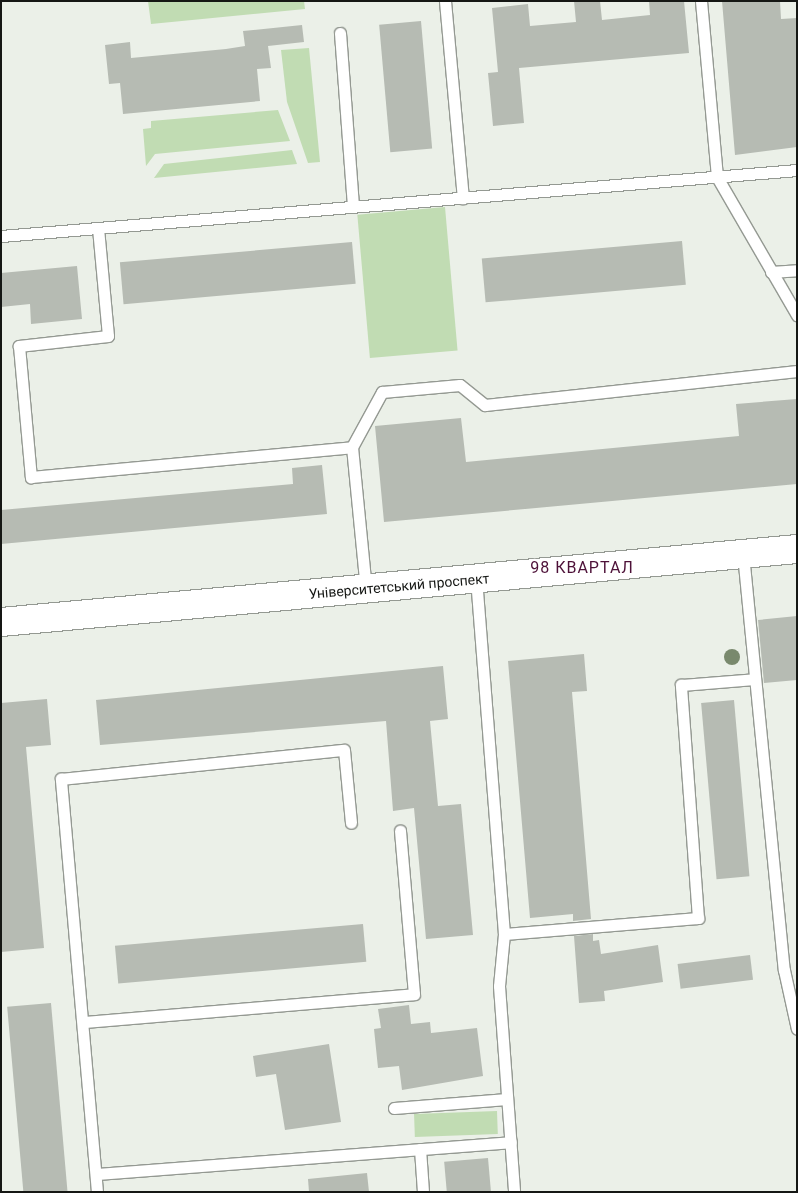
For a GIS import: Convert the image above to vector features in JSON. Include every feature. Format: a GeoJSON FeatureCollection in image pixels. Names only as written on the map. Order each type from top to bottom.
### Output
{"type":"FeatureCollection","features":[{"type":"Feature","properties":{"kind":"main road","name":"Університетський проспект"},"geometry":{"type":"LineString","coordinates":[[1,622],[797,549]]}},
{"type":"Feature","properties":{"kind":"lane"},"geometry":{"type":"LineString","coordinates":[[445,1],[463,198]]}},
{"type":"Feature","properties":{"kind":"lane"},"geometry":{"type":"LineString","coordinates":[[701,1],[717,177],[797,315]]}},
{"type":"Feature","properties":{"kind":"lane"},"geometry":{"type":"LineString","coordinates":[[340,33],[353,207]]}},
{"type":"Feature","properties":{"kind":"lane"},"geometry":{"type":"LineString","coordinates":[[1,236],[797,170]]}},
{"type":"Feature","properties":{"kind":"lane"},"geometry":{"type":"LineString","coordinates":[[98,228],[108,336],[19,346],[31,477],[352,447]]}},
{"type":"Feature","properties":{"kind":"lane"},"geometry":{"type":"LineString","coordinates":[[771,272],[797,270]]}},
{"type":"Feature","properties":{"kind":"lane"},"geometry":{"type":"LineString","coordinates":[[366,589],[352,447],[382,392],[460,385],[485,405],[797,371]]}},
{"type":"Feature","properties":{"kind":"lane"},"geometry":{"type":"LineString","coordinates":[[743,554],[784,970],[797,1029]]}},
{"type":"Feature","properties":{"kind":"lane"},"geometry":{"type":"LineString","coordinates":[[476,578],[504,934],[500,986],[514,1192]]}},
{"type":"Feature","properties":{"kind":"lane"},"geometry":{"type":"LineString","coordinates":[[504,934],[698,918],[681,685],[755,679]]}},
{"type":"Feature","properties":{"kind":"lane"},"geometry":{"type":"LineString","coordinates":[[97,1192],[84,1022],[61,779],[344,750],[351,823]]}},
{"type":"Feature","properties":{"kind":"lane"},"geometry":{"type":"LineString","coordinates":[[84,1022],[414,994],[400,831]]}},
{"type":"Feature","properties":{"kind":"lane"},"geometry":{"type":"LineString","coordinates":[[394,1108],[507,1099]]}},
{"type":"Feature","properties":{"kind":"lane"},"geometry":{"type":"LineString","coordinates":[[96,1174],[511,1142]]}},
{"type":"Feature","properties":{"kind":"lane"},"geometry":{"type":"LineString","coordinates":[[420,1149],[423,1192]]}},
{"type":"Feature","properties":{"kind":"green space"},"geometry":{"type":"Polygon","coordinates":[[[148,1],[304,1],[305,9],[151,24],[148,1]]]}},
{"type":"Feature","properties":{"kind":"green space"},"geometry":{"type":"Polygon","coordinates":[[[309,48],[320,162],[308,163],[287,102],[281,50],[309,48]]]}},
{"type":"Feature","properties":{"kind":"green space"},"geometry":{"type":"Polygon","coordinates":[[[278,110],[290,141],[155,154],[146,166],[143,129],[151,128],[151,121],[278,110]]]}},
{"type":"Feature","properties":{"kind":"green space"},"geometry":{"type":"Polygon","coordinates":[[[292,150],[297,164],[154,178],[164,164],[292,150]]]}},
{"type":"Feature","properties":{"kind":"green space"},"geometry":{"type":"Polygon","coordinates":[[[445,207],[458,350],[370,358],[357,215],[445,207]]]}},
{"type":"Feature","properties":{"kind":"green space"},"geometry":{"type":"Polygon","coordinates":[[[497,1111],[498,1134],[415,1137],[414,1114],[497,1111]]]}},
{"type":"Feature","properties":{"kind":"building"},"geometry":{"type":"Polygon","coordinates":[[[574,1],[600,1],[602,20],[650,15],[649,1],[684,1],[689,53],[519,68],[524,123],[493,126],[488,73],[498,72],[492,8],[528,4],[530,26],[576,22],[574,1]]]}},
{"type":"Feature","properties":{"kind":"building"},"geometry":{"type":"Polygon","coordinates":[[[722,1],[780,1],[781,19],[797,18],[797,147],[735,155],[722,1]]]}},
{"type":"Feature","properties":{"kind":"building"},"geometry":{"type":"Polygon","coordinates":[[[421,21],[432,149],[390,152],[379,25],[421,21]]]}},
{"type":"Feature","properties":{"kind":"building"},"geometry":{"type":"Polygon","coordinates":[[[302,25],[304,42],[268,46],[271,68],[257,69],[260,101],[123,114],[120,83],[109,84],[105,45],[130,42],[131,58],[226,49],[245,46],[243,31],[302,25]]]}},
{"type":"Feature","properties":{"kind":"building"},"geometry":{"type":"Polygon","coordinates":[[[682,241],[686,285],[486,302],[482,259],[682,241]]]}},
{"type":"Feature","properties":{"kind":"building"},"geometry":{"type":"Polygon","coordinates":[[[352,242],[356,284],[124,304],[120,262],[352,242]]]}},
{"type":"Feature","properties":{"kind":"building"},"geometry":{"type":"Polygon","coordinates":[[[77,266],[82,319],[31,324],[30,304],[1,307],[1,273],[77,266]]]}},
{"type":"Feature","properties":{"kind":"building"},"geometry":{"type":"Polygon","coordinates":[[[797,399],[797,484],[384,522],[375,426],[461,418],[466,462],[739,436],[736,404],[797,399]]]}},
{"type":"Feature","properties":{"kind":"building"},"geometry":{"type":"Polygon","coordinates":[[[322,465],[327,514],[1,544],[1,510],[293,484],[292,468],[322,465]]]}},
{"type":"Feature","properties":{"kind":"building"},"geometry":{"type":"Polygon","coordinates":[[[797,616],[797,680],[764,683],[758,620],[797,616]]]}},
{"type":"Feature","properties":{"kind":"building"},"geometry":{"type":"Polygon","coordinates":[[[584,654],[587,691],[572,692],[591,919],[573,921],[573,914],[530,918],[508,661],[584,654]]]}},
{"type":"Feature","properties":{"kind":"building"},"geometry":{"type":"Polygon","coordinates":[[[443,666],[448,719],[430,721],[438,806],[461,804],[473,935],[426,939],[414,808],[393,811],[386,721],[100,745],[96,700],[443,666]]]}},
{"type":"Feature","properties":{"kind":"building"},"geometry":{"type":"Polygon","coordinates":[[[47,699],[51,745],[26,747],[44,948],[1,952],[1,703],[47,699]]]}},
{"type":"Feature","properties":{"kind":"building"},"geometry":{"type":"Polygon","coordinates":[[[734,700],[749,876],[717,879],[701,703],[734,700]]]}},
{"type":"Feature","properties":{"kind":"building"},"geometry":{"type":"Polygon","coordinates":[[[363,924],[366,962],[118,984],[115,946],[363,924]]]}},
{"type":"Feature","properties":{"kind":"building"},"geometry":{"type":"Polygon","coordinates":[[[593,934],[593,941],[599,940],[601,954],[658,945],[663,982],[604,991],[605,1001],[579,1003],[574,936],[593,934]]]}},
{"type":"Feature","properties":{"kind":"building"},"geometry":{"type":"Polygon","coordinates":[[[750,955],[753,980],[681,989],[678,964],[750,955]]]}},
{"type":"Feature","properties":{"kind":"building"},"geometry":{"type":"Polygon","coordinates":[[[51,1003],[68,1192],[23,1192],[7,1007],[51,1003]]]}},
{"type":"Feature","properties":{"kind":"building"},"geometry":{"type":"Polygon","coordinates":[[[409,1005],[411,1024],[430,1022],[431,1033],[477,1028],[483,1076],[402,1090],[399,1066],[378,1068],[374,1029],[381,1028],[378,1009],[409,1005]]]}},
{"type":"Feature","properties":{"kind":"building"},"geometry":{"type":"Polygon","coordinates":[[[329,1044],[341,1122],[285,1130],[276,1074],[256,1077],[253,1056],[329,1044]]]}},
{"type":"Feature","properties":{"kind":"building"},"geometry":{"type":"Polygon","coordinates":[[[488,1158],[491,1192],[447,1192],[444,1162],[488,1158]]]}},
{"type":"Feature","properties":{"kind":"building"},"geometry":{"type":"Polygon","coordinates":[[[367,1173],[369,1192],[309,1192],[308,1179],[367,1173]]]}},
{"type":"Feature","properties":{"kind":"district","name":"98 КВАРТАЛ"},"geometry":{"type":"Point","coordinates":[582,568]}}]}
